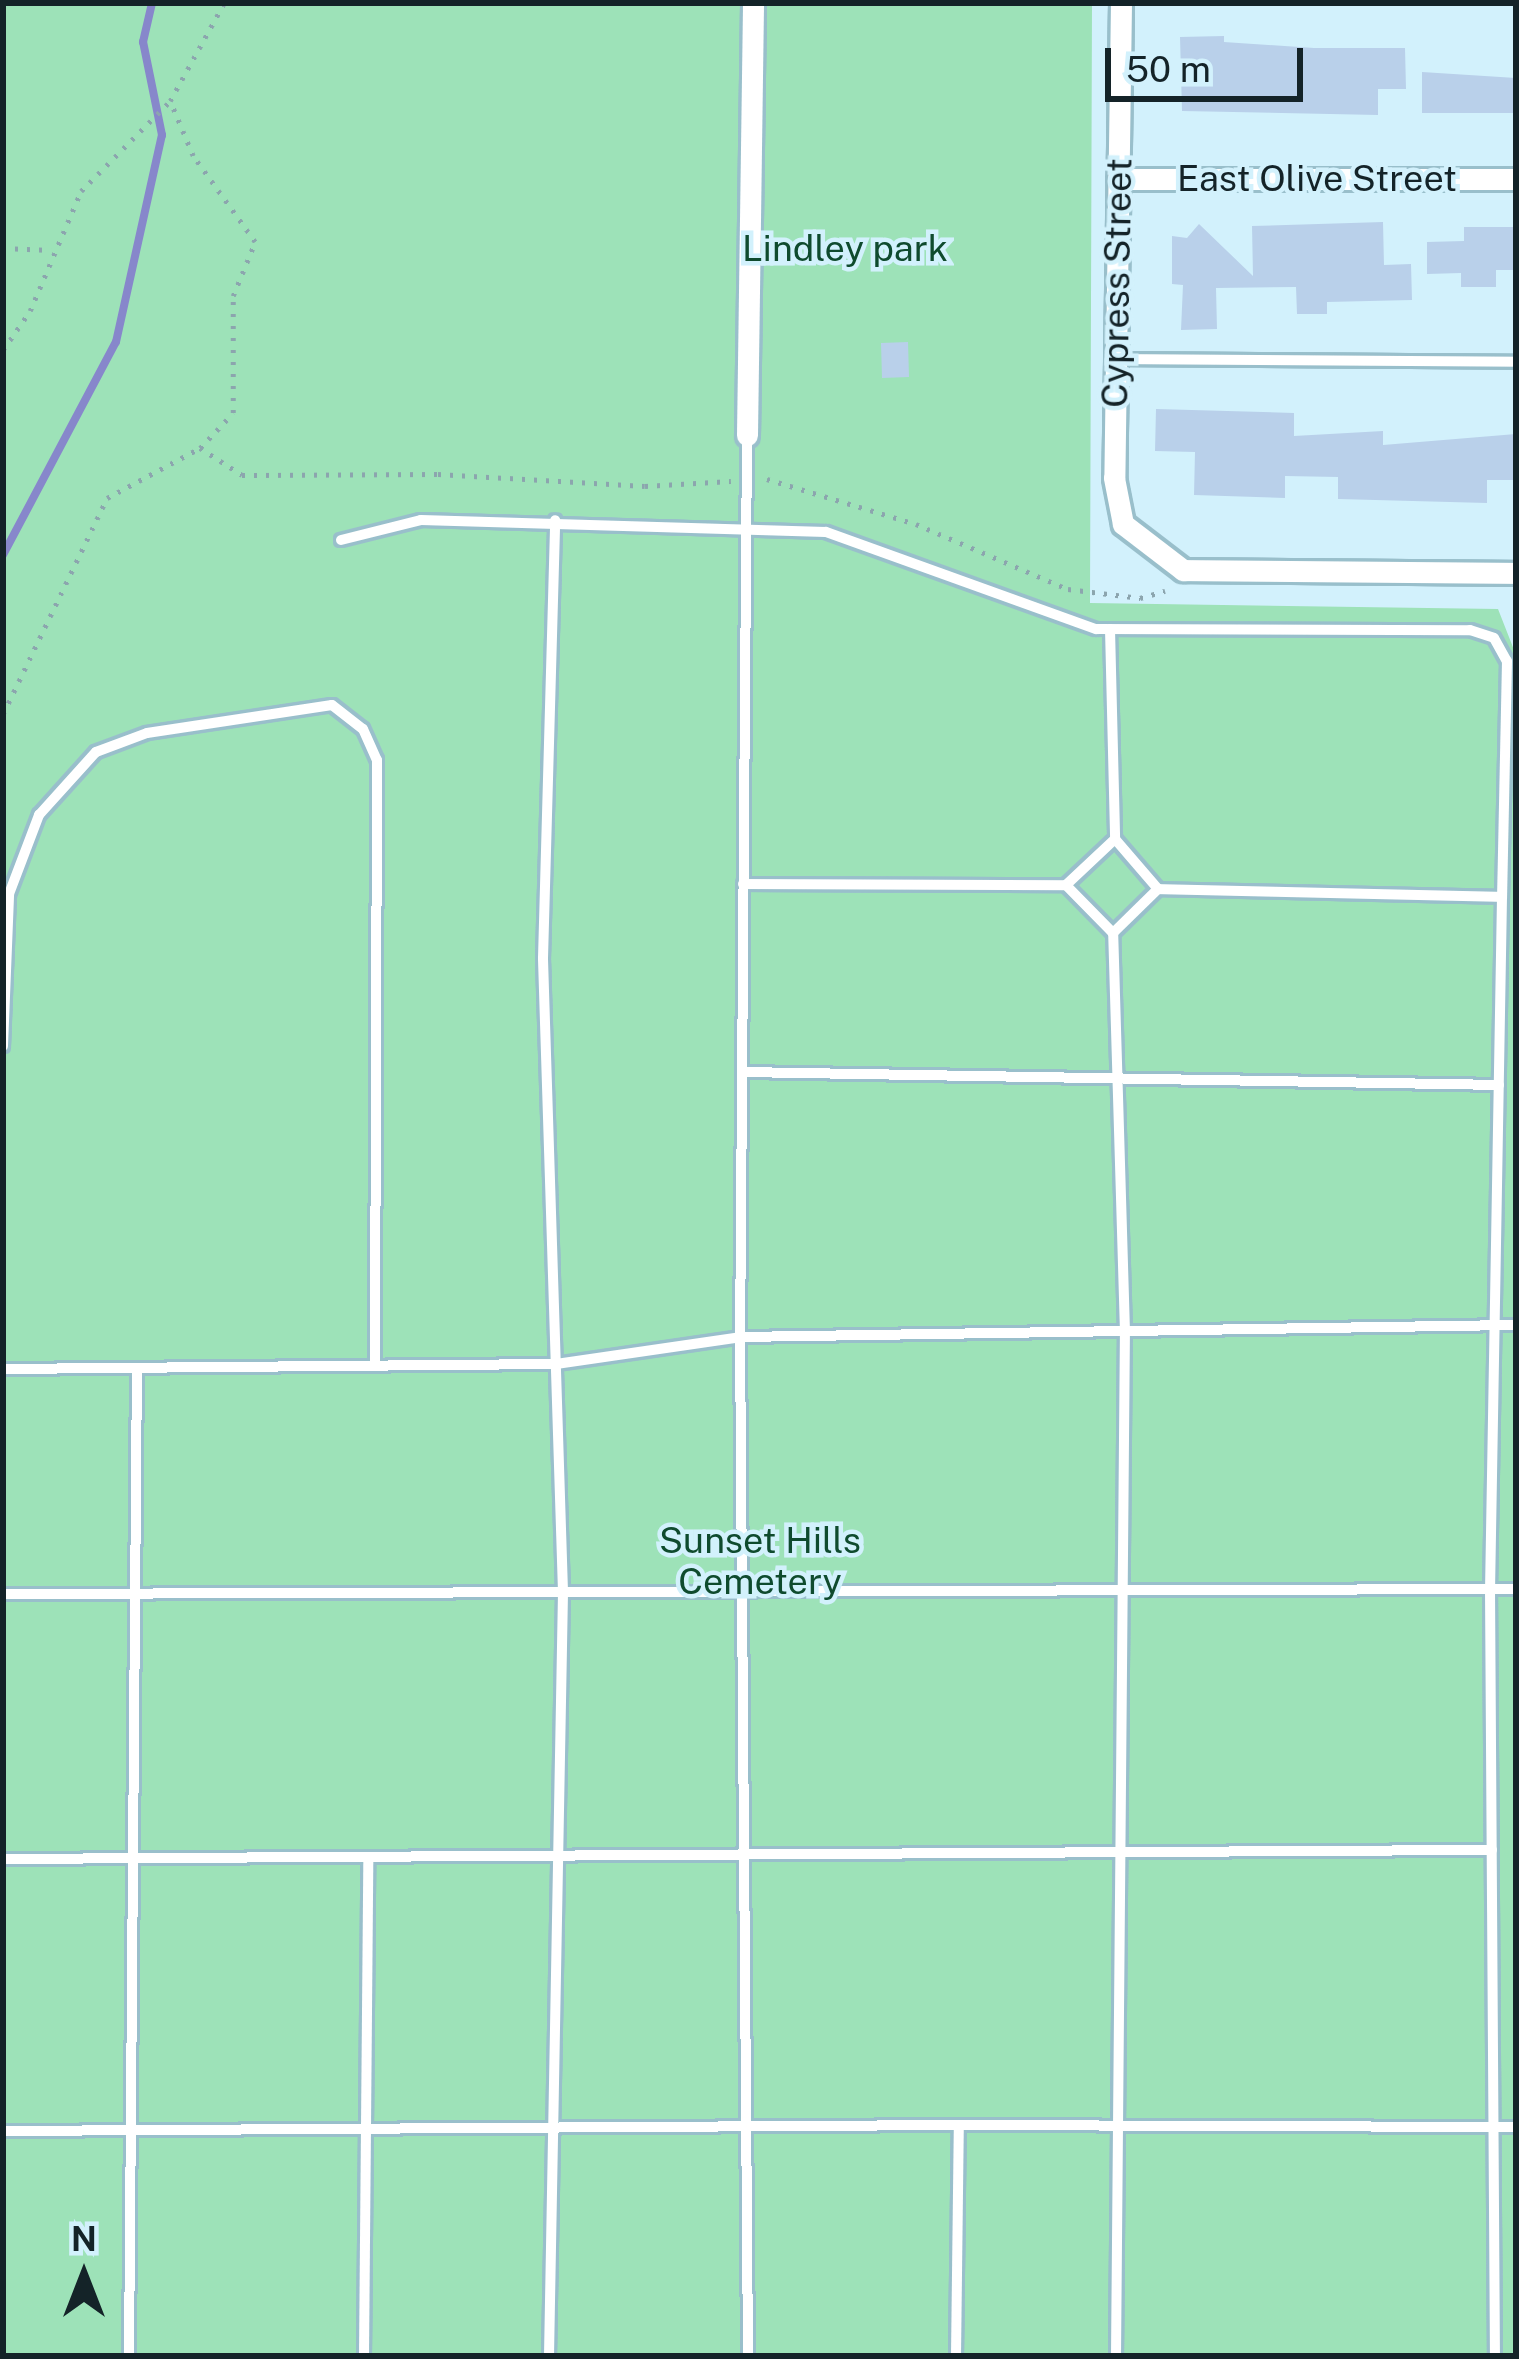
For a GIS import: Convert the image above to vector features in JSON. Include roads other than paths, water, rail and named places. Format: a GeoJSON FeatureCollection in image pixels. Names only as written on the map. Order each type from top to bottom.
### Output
{"type":"FeatureCollection","features":[{"type":"Feature","properties":{"kind":"street"},"geometry":{"type":"LineString","coordinates":[[747,435],[753,3]]}},
{"type":"Feature","properties":{"kind":"street","name":"Cypress Street"},"geometry":{"type":"LineString","coordinates":[[1121,3],[1114,359],[1116,504],[1123,524],[1183,570],[1516,574]]}},
{"type":"Feature","properties":{"kind":"street","name":"East Olive Street"},"geometry":{"type":"LineString","coordinates":[[1118,178],[1516,178]]}},
{"type":"Feature","properties":{"kind":"lane"},"geometry":{"type":"LineString","coordinates":[[1114,359],[1516,362]]}},
{"type":"Feature","properties":{"kind":"lane"},"geometry":{"type":"LineString","coordinates":[[747,435],[740,1337],[748,2356]]}},
{"type":"Feature","properties":{"kind":"lane"},"geometry":{"type":"LineString","coordinates":[[341,540],[421,520],[555,520],[826,532],[1110,629],[1470,630],[1494,638],[1507,662],[1490,1588],[1495,2356]]}},
{"type":"Feature","properties":{"kind":"lane"},"geometry":{"type":"LineString","coordinates":[[548,2356],[563,1592],[543,958],[555,520]]}},
{"type":"Feature","properties":{"kind":"lane"},"geometry":{"type":"LineString","coordinates":[[1110,629],[1115,839],[1158,889]]}},
{"type":"Feature","properties":{"kind":"lane"},"geometry":{"type":"LineString","coordinates":[[3,1046],[9,894],[39,815],[96,752],[147,734],[332,705],[363,728],[377,760],[375,1366]]}},
{"type":"Feature","properties":{"kind":"lane"},"geometry":{"type":"LineString","coordinates":[[743,884],[1066,885],[1115,839]]}},
{"type":"Feature","properties":{"kind":"lane"},"geometry":{"type":"LineString","coordinates":[[1066,885],[1113,933],[1125,1331],[1116,2356]]}},
{"type":"Feature","properties":{"kind":"lane"},"geometry":{"type":"LineString","coordinates":[[1113,933],[1158,889],[1502,897]]}},
{"type":"Feature","properties":{"kind":"lane"},"geometry":{"type":"LineString","coordinates":[[742,1072],[1118,1084],[1499,1085]]}},
{"type":"Feature","properties":{"kind":"lane"},"geometry":{"type":"LineString","coordinates":[[3,1369],[556,1364],[740,1337],[1516,1325]]}},
{"type":"Feature","properties":{"kind":"lane"},"geometry":{"type":"LineString","coordinates":[[129,2356],[137,1368]]}},
{"type":"Feature","properties":{"kind":"lane"},"geometry":{"type":"LineString","coordinates":[[3,1594],[1516,1589]]}},
{"type":"Feature","properties":{"kind":"lane"},"geometry":{"type":"LineString","coordinates":[[3,1859],[1492,1850]]}},
{"type":"Feature","properties":{"kind":"lane"},"geometry":{"type":"LineString","coordinates":[[364,2356],[368,1857]]}},
{"type":"Feature","properties":{"kind":"lane"},"geometry":{"type":"LineString","coordinates":[[3,2131],[746,2121],[1516,2127]]}},
{"type":"Feature","properties":{"kind":"lane"},"geometry":{"type":"LineString","coordinates":[[956,2356],[958,2126]]}},
{"type":"Feature","properties":{"kind":"waterway"},"geometry":{"type":"LineString","coordinates":[[3,555],[116,342],[162,135],[143,42],[152,3]]}},
{"type":"Feature","properties":{"kind":"park label","name":"Lindley park"},"geometry":{"type":"Point","coordinates":[845,249]}},
{"type":"Feature","properties":{"kind":"park label","name":"Sunset Hills Cemetery"},"geometry":{"type":"Point","coordinates":[760,1560]}}]}
